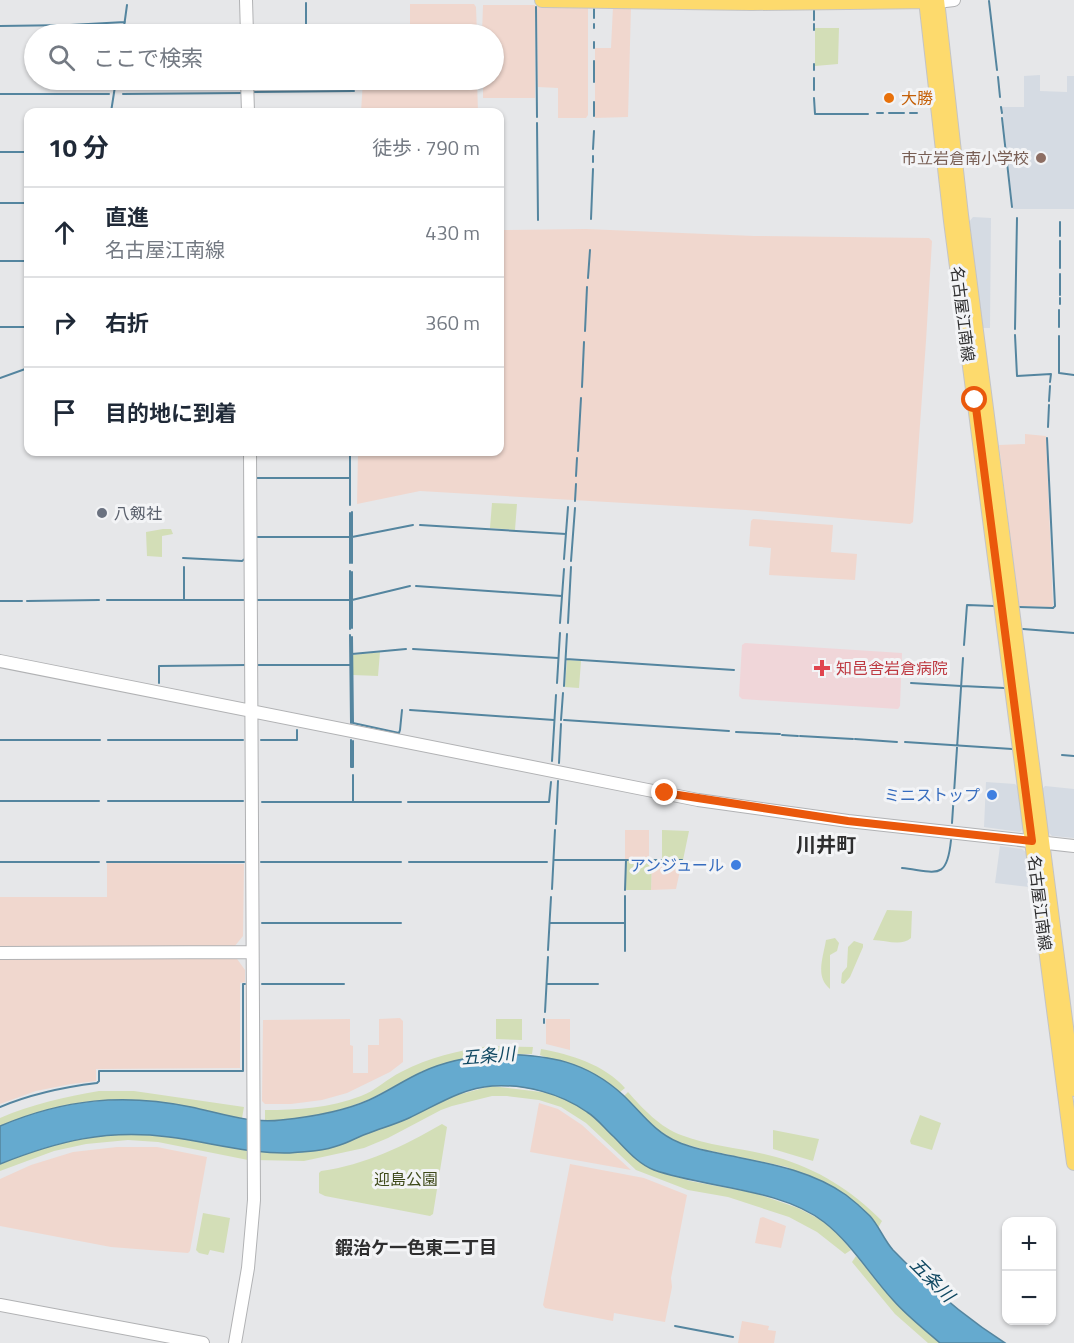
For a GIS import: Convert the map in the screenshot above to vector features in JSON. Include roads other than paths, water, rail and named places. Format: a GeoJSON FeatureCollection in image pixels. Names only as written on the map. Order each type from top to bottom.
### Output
{"type":"FeatureCollection","features":[{"type":"Feature","properties":{"kind":"main road"},"geometry":{"type":"LineString","coordinates":[[542,0],[752,3],[931,1]]}},
{"type":"Feature","properties":{"kind":"main road","name":"名古屋江南線"},"geometry":{"type":"LineString","coordinates":[[931,1],[952,232],[1074,1089]]}},
{"type":"Feature","properties":{"kind":"main road","name":"名古屋江南線"},"geometry":{"type":"LineString","coordinates":[[1037,841],[1074,1163]]}},
{"type":"Feature","properties":{"kind":"street"},"geometry":{"type":"LineString","coordinates":[[246,0],[247,24]]}},
{"type":"Feature","properties":{"kind":"street"},"geometry":{"type":"LineString","coordinates":[[931,1],[954,0]]}},
{"type":"Feature","properties":{"kind":"street"},"geometry":{"type":"LineString","coordinates":[[247,90],[248,108]]}},
{"type":"Feature","properties":{"kind":"street"},"geometry":{"type":"LineString","coordinates":[[235,1343],[252,1230],[254,1162],[250,456]]}},
{"type":"Feature","properties":{"kind":"street"},"geometry":{"type":"LineString","coordinates":[[0,661],[708,801],[848,821],[1074,846]]}},
{"type":"Feature","properties":{"kind":"street"},"geometry":{"type":"LineString","coordinates":[[0,952],[252,952]]}},
{"type":"Feature","properties":{"kind":"street"},"geometry":{"type":"LineString","coordinates":[[0,1305],[202,1343]]}},
{"type":"Feature","properties":{"kind":"water","name":"五条川"},"geometry":{"type":"Polygon","coordinates":[[[501,1054],[551,1058],[581,1067],[595,1074],[623,1095],[669,1138],[699,1149],[786,1168],[832,1186],[849,1197],[870,1216],[893,1250],[932,1288],[1005,1343],[940,1343],[898,1306],[852,1249],[824,1222],[786,1202],[764,1195],[654,1170],[637,1160],[598,1120],[587,1112],[554,1095],[529,1088],[492,1086],[470,1090],[344,1144],[315,1151],[259,1152],[169,1137],[124,1135],[62,1143],[0,1164],[0,1126],[71,1104],[141,1100],[191,1107],[247,1119],[270,1121],[292,1119],[359,1104],[441,1064],[471,1057],[501,1054]]]}},
{"type":"Feature","properties":{"kind":"waterway"},"geometry":{"type":"LineString","coordinates":[[989,1],[997,70]]}},
{"type":"Feature","properties":{"kind":"waterway"},"geometry":{"type":"LineString","coordinates":[[306,3],[306,24]]}},
{"type":"Feature","properties":{"kind":"waterway"},"geometry":{"type":"LineString","coordinates":[[124,24],[127,5]]}},
{"type":"Feature","properties":{"kind":"waterway"},"geometry":{"type":"LineString","coordinates":[[536,7],[537,117]]}},
{"type":"Feature","properties":{"kind":"waterway"},"geometry":{"type":"LineString","coordinates":[[594,9],[594,18]]}},
{"type":"Feature","properties":{"kind":"waterway"},"geometry":{"type":"LineString","coordinates":[[814,9],[814,20]]}},
{"type":"Feature","properties":{"kind":"waterway"},"geometry":{"type":"LineString","coordinates":[[88,24],[125,22]]}},
{"type":"Feature","properties":{"kind":"waterway"},"geometry":{"type":"LineString","coordinates":[[814,24],[814,30]]}},
{"type":"Feature","properties":{"kind":"waterway"},"geometry":{"type":"LineString","coordinates":[[0,26],[24,26]]}},
{"type":"Feature","properties":{"kind":"waterway"},"geometry":{"type":"LineString","coordinates":[[594,42],[594,48]]}},
{"type":"Feature","properties":{"kind":"waterway"},"geometry":{"type":"LineString","coordinates":[[594,61],[594,82]]}},
{"type":"Feature","properties":{"kind":"waterway"},"geometry":{"type":"LineString","coordinates":[[814,64],[814,70]]}},
{"type":"Feature","properties":{"kind":"waterway"},"geometry":{"type":"LineString","coordinates":[[998,77],[1000,97]]}},
{"type":"Feature","properties":{"kind":"waterway"},"geometry":{"type":"LineString","coordinates":[[814,78],[814,90]]}},
{"type":"Feature","properties":{"kind":"waterway"},"geometry":{"type":"LineString","coordinates":[[112,108],[114,90]]}},
{"type":"Feature","properties":{"kind":"waterway"},"geometry":{"type":"LineString","coordinates":[[252,92],[354,91]]}},
{"type":"Feature","properties":{"kind":"waterway"},"geometry":{"type":"LineString","coordinates":[[123,94],[243,93]]}},
{"type":"Feature","properties":{"kind":"waterway"},"geometry":{"type":"LineString","coordinates":[[0,94],[109,94]]}},
{"type":"Feature","properties":{"kind":"waterway"},"geometry":{"type":"LineString","coordinates":[[814,98],[815,114],[868,114]]}},
{"type":"Feature","properties":{"kind":"waterway"},"geometry":{"type":"LineString","coordinates":[[594,102],[594,116]]}},
{"type":"Feature","properties":{"kind":"waterway"},"geometry":{"type":"LineString","coordinates":[[1001,107],[1002,113]]}},
{"type":"Feature","properties":{"kind":"waterway"},"geometry":{"type":"LineString","coordinates":[[877,113],[883,113]]}},
{"type":"Feature","properties":{"kind":"waterway"},"geometry":{"type":"LineString","coordinates":[[889,113],[904,113]]}},
{"type":"Feature","properties":{"kind":"waterway"},"geometry":{"type":"LineString","coordinates":[[910,113],[917,113]]}},
{"type":"Feature","properties":{"kind":"waterway"},"geometry":{"type":"LineString","coordinates":[[1002,118],[1012,207]]}},
{"type":"Feature","properties":{"kind":"waterway"},"geometry":{"type":"LineString","coordinates":[[537,123],[538,220]]}},
{"type":"Feature","properties":{"kind":"waterway"},"geometry":{"type":"LineString","coordinates":[[593,149],[594,131]]}},
{"type":"Feature","properties":{"kind":"waterway"},"geometry":{"type":"LineString","coordinates":[[0,152],[24,152]]}},
{"type":"Feature","properties":{"kind":"waterway"},"geometry":{"type":"LineString","coordinates":[[593,156],[593,162]]}},
{"type":"Feature","properties":{"kind":"waterway"},"geometry":{"type":"LineString","coordinates":[[591,219],[593,169]]}},
{"type":"Feature","properties":{"kind":"waterway"},"geometry":{"type":"LineString","coordinates":[[0,203],[24,203]]}},
{"type":"Feature","properties":{"kind":"waterway"},"geometry":{"type":"LineString","coordinates":[[1015,329],[1017,218]]}},
{"type":"Feature","properties":{"kind":"waterway"},"geometry":{"type":"LineString","coordinates":[[1060,222],[1060,236]]}},
{"type":"Feature","properties":{"kind":"waterway"},"geometry":{"type":"LineString","coordinates":[[1060,241],[1060,268]]}},
{"type":"Feature","properties":{"kind":"waterway"},"geometry":{"type":"LineString","coordinates":[[588,278],[590,250]]}},
{"type":"Feature","properties":{"kind":"waterway"},"geometry":{"type":"LineString","coordinates":[[0,261],[24,261]]}},
{"type":"Feature","properties":{"kind":"waterway"},"geometry":{"type":"LineString","coordinates":[[1060,274],[1060,295]]}},
{"type":"Feature","properties":{"kind":"waterway"},"geometry":{"type":"LineString","coordinates":[[585,331],[587,287]]}},
{"type":"Feature","properties":{"kind":"waterway"},"geometry":{"type":"LineString","coordinates":[[1060,298],[1060,304]]}},
{"type":"Feature","properties":{"kind":"waterway"},"geometry":{"type":"LineString","coordinates":[[1059,310],[1059,327]]}},
{"type":"Feature","properties":{"kind":"waterway"},"geometry":{"type":"LineString","coordinates":[[0,327],[24,327]]}},
{"type":"Feature","properties":{"kind":"waterway"},"geometry":{"type":"LineString","coordinates":[[1015,335],[1017,376],[1051,374],[1050,382]]}},
{"type":"Feature","properties":{"kind":"waterway"},"geometry":{"type":"LineString","coordinates":[[1059,336],[1059,373],[1074,375]]}},
{"type":"Feature","properties":{"kind":"waterway"},"geometry":{"type":"LineString","coordinates":[[582,387],[584,342]]}},
{"type":"Feature","properties":{"kind":"waterway"},"geometry":{"type":"LineString","coordinates":[[0,378],[24,369]]}},
{"type":"Feature","properties":{"kind":"waterway"},"geometry":{"type":"LineString","coordinates":[[1049,401],[1050,386]]}},
{"type":"Feature","properties":{"kind":"waterway"},"geometry":{"type":"LineString","coordinates":[[578,451],[581,398]]}},
{"type":"Feature","properties":{"kind":"waterway"},"geometry":{"type":"LineString","coordinates":[[1048,427],[1049,405]]}},
{"type":"Feature","properties":{"kind":"waterway"},"geometry":{"type":"LineString","coordinates":[[1019,607],[1053,608],[1055,606],[1047,438]]}},
{"type":"Feature","properties":{"kind":"waterway"},"geometry":{"type":"LineString","coordinates":[[350,456],[350,505]]}},
{"type":"Feature","properties":{"kind":"waterway"},"geometry":{"type":"LineString","coordinates":[[576,476],[577,458]]}},
{"type":"Feature","properties":{"kind":"waterway"},"geometry":{"type":"LineString","coordinates":[[254,478],[350,478]]}},
{"type":"Feature","properties":{"kind":"waterway"},"geometry":{"type":"LineString","coordinates":[[575,501],[576,484]]}},
{"type":"Feature","properties":{"kind":"waterway"},"geometry":{"type":"LineString","coordinates":[[564,559],[568,507]]}},
{"type":"Feature","properties":{"kind":"waterway"},"geometry":{"type":"LineString","coordinates":[[571,561],[575,508]]}},
{"type":"Feature","properties":{"kind":"waterway"},"geometry":{"type":"LineString","coordinates":[[352,512],[352,563]]}},
{"type":"Feature","properties":{"kind":"waterway"},"geometry":{"type":"LineString","coordinates":[[350,513],[350,563]]}},
{"type":"Feature","properties":{"kind":"waterway"},"geometry":{"type":"LineString","coordinates":[[352,537],[413,525]]}},
{"type":"Feature","properties":{"kind":"waterway"},"geometry":{"type":"LineString","coordinates":[[420,525],[566,534]]}},
{"type":"Feature","properties":{"kind":"waterway"},"geometry":{"type":"LineString","coordinates":[[255,537],[349,537]]}},
{"type":"Feature","properties":{"kind":"waterway"},"geometry":{"type":"LineString","coordinates":[[183,558],[242,561],[246,558]]}},
{"type":"Feature","properties":{"kind":"waterway"},"geometry":{"type":"LineString","coordinates":[[184,567],[184,600]]}},
{"type":"Feature","properties":{"kind":"waterway"},"geometry":{"type":"LineString","coordinates":[[568,623],[571,567]]}},
{"type":"Feature","properties":{"kind":"waterway"},"geometry":{"type":"LineString","coordinates":[[560,623],[564,569]]}},
{"type":"Feature","properties":{"kind":"waterway"},"geometry":{"type":"LineString","coordinates":[[350,571],[350,629]]}},
{"type":"Feature","properties":{"kind":"waterway"},"geometry":{"type":"LineString","coordinates":[[352,572],[352,628]]}},
{"type":"Feature","properties":{"kind":"waterway"},"geometry":{"type":"LineString","coordinates":[[352,600],[410,586]]}},
{"type":"Feature","properties":{"kind":"waterway"},"geometry":{"type":"LineString","coordinates":[[416,586],[562,596]]}},
{"type":"Feature","properties":{"kind":"waterway"},"geometry":{"type":"LineString","coordinates":[[27,601],[99,600]]}},
{"type":"Feature","properties":{"kind":"waterway"},"geometry":{"type":"LineString","coordinates":[[107,600],[246,600]]}},
{"type":"Feature","properties":{"kind":"waterway"},"geometry":{"type":"LineString","coordinates":[[256,600],[350,600]]}},
{"type":"Feature","properties":{"kind":"waterway"},"geometry":{"type":"LineString","coordinates":[[0,601],[22,601]]}},
{"type":"Feature","properties":{"kind":"waterway"},"geometry":{"type":"LineString","coordinates":[[964,645],[967,605],[994,606]]}},
{"type":"Feature","properties":{"kind":"waterway"},"geometry":{"type":"LineString","coordinates":[[1023,629],[1074,633]]}},
{"type":"Feature","properties":{"kind":"waterway"},"geometry":{"type":"LineString","coordinates":[[557,683],[560,633]]}},
{"type":"Feature","properties":{"kind":"waterway"},"geometry":{"type":"LineString","coordinates":[[564,686],[567,634]]}},
{"type":"Feature","properties":{"kind":"waterway"},"geometry":{"type":"LineString","coordinates":[[350,635],[351,723]]}},
{"type":"Feature","properties":{"kind":"waterway"},"geometry":{"type":"LineString","coordinates":[[352,637],[353,723],[399,733],[402,710]]}},
{"type":"Feature","properties":{"kind":"waterway"},"geometry":{"type":"LineString","coordinates":[[352,654],[406,649]]}},
{"type":"Feature","properties":{"kind":"waterway"},"geometry":{"type":"LineString","coordinates":[[413,649],[558,658]]}},
{"type":"Feature","properties":{"kind":"waterway"},"geometry":{"type":"LineString","coordinates":[[952,823],[963,658]]}},
{"type":"Feature","properties":{"kind":"waterway"},"geometry":{"type":"LineString","coordinates":[[566,659],[734,670]]}},
{"type":"Feature","properties":{"kind":"waterway"},"geometry":{"type":"LineString","coordinates":[[159,683],[159,666],[246,665]]}},
{"type":"Feature","properties":{"kind":"waterway"},"geometry":{"type":"LineString","coordinates":[[256,665],[350,665]]}},
{"type":"Feature","properties":{"kind":"waterway"},"geometry":{"type":"LineString","coordinates":[[911,683],[961,686]]}},
{"type":"Feature","properties":{"kind":"waterway"},"geometry":{"type":"LineString","coordinates":[[962,686],[1004,688]]}},
{"type":"Feature","properties":{"kind":"waterway"},"geometry":{"type":"LineString","coordinates":[[561,720],[563,693]]}},
{"type":"Feature","properties":{"kind":"waterway"},"geometry":{"type":"LineString","coordinates":[[552,761],[556,695]]}},
{"type":"Feature","properties":{"kind":"waterway"},"geometry":{"type":"LineString","coordinates":[[410,710],[554,720]]}},
{"type":"Feature","properties":{"kind":"waterway"},"geometry":{"type":"LineString","coordinates":[[564,720],[729,731]]}},
{"type":"Feature","properties":{"kind":"waterway"},"geometry":{"type":"LineString","coordinates":[[559,763],[561,724]]}},
{"type":"Feature","properties":{"kind":"waterway"},"geometry":{"type":"LineString","coordinates":[[261,740],[297,740],[297,730]]}},
{"type":"Feature","properties":{"kind":"waterway"},"geometry":{"type":"LineString","coordinates":[[736,732],[780,734]]}},
{"type":"Feature","properties":{"kind":"waterway"},"geometry":{"type":"LineString","coordinates":[[782,735],[798,736]]}},
{"type":"Feature","properties":{"kind":"waterway"},"geometry":{"type":"LineString","coordinates":[[800,736],[853,739]]}},
{"type":"Feature","properties":{"kind":"waterway"},"geometry":{"type":"LineString","coordinates":[[855,739],[897,742]]}},
{"type":"Feature","properties":{"kind":"waterway"},"geometry":{"type":"LineString","coordinates":[[0,740],[100,740]]}},
{"type":"Feature","properties":{"kind":"waterway"},"geometry":{"type":"LineString","coordinates":[[108,740],[243,740]]}},
{"type":"Feature","properties":{"kind":"waterway"},"geometry":{"type":"LineString","coordinates":[[351,740],[351,767],[353,767]]}},
{"type":"Feature","properties":{"kind":"waterway"},"geometry":{"type":"LineString","coordinates":[[353,741],[353,767]]}},
{"type":"Feature","properties":{"kind":"waterway"},"geometry":{"type":"LineString","coordinates":[[905,742],[1012,749]]}},
{"type":"Feature","properties":{"kind":"waterway"},"geometry":{"type":"LineString","coordinates":[[1062,755],[1074,756]]}},
{"type":"Feature","properties":{"kind":"waterway"},"geometry":{"type":"LineString","coordinates":[[262,802],[353,802],[353,775]]}},
{"type":"Feature","properties":{"kind":"waterway"},"geometry":{"type":"LineString","coordinates":[[556,824],[558,781]]}},
{"type":"Feature","properties":{"kind":"waterway"},"geometry":{"type":"LineString","coordinates":[[408,802],[549,802],[551,782]]}},
{"type":"Feature","properties":{"kind":"waterway"},"geometry":{"type":"LineString","coordinates":[[0,801],[99,801]]}},
{"type":"Feature","properties":{"kind":"waterway"},"geometry":{"type":"LineString","coordinates":[[108,801],[243,801]]}},
{"type":"Feature","properties":{"kind":"waterway"},"geometry":{"type":"LineString","coordinates":[[353,802],[401,802]]}},
{"type":"Feature","properties":{"kind":"waterway"},"geometry":{"type":"LineString","coordinates":[[552,889],[555,830]]}},
{"type":"Feature","properties":{"kind":"waterway"},"geometry":{"type":"LineString","coordinates":[[902,868],[938,871],[947,862],[951,840]]}},
{"type":"Feature","properties":{"kind":"waterway"},"geometry":{"type":"LineString","coordinates":[[554,860],[682,860]]}},
{"type":"Feature","properties":{"kind":"waterway"},"geometry":{"type":"LineString","coordinates":[[625,890],[626,860]]}},
{"type":"Feature","properties":{"kind":"waterway"},"geometry":{"type":"LineString","coordinates":[[0,862],[99,862]]}},
{"type":"Feature","properties":{"kind":"waterway"},"geometry":{"type":"LineString","coordinates":[[107,862],[244,862]]}},
{"type":"Feature","properties":{"kind":"waterway"},"geometry":{"type":"LineString","coordinates":[[261,862],[401,862]]}},
{"type":"Feature","properties":{"kind":"waterway"},"geometry":{"type":"LineString","coordinates":[[409,862],[547,862]]}},
{"type":"Feature","properties":{"kind":"waterway"},"geometry":{"type":"LineString","coordinates":[[625,896],[625,951]]}},
{"type":"Feature","properties":{"kind":"waterway"},"geometry":{"type":"LineString","coordinates":[[548,950],[551,897]]}},
{"type":"Feature","properties":{"kind":"waterway"},"geometry":{"type":"LineString","coordinates":[[262,923],[401,923]]}},
{"type":"Feature","properties":{"kind":"waterway"},"geometry":{"type":"LineString","coordinates":[[550,923],[624,923]]}},
{"type":"Feature","properties":{"kind":"waterway"},"geometry":{"type":"LineString","coordinates":[[545,1012],[548,957]]}},
{"type":"Feature","properties":{"kind":"waterway"},"geometry":{"type":"LineString","coordinates":[[0,1107],[48,1092],[97,1083],[99,1071],[243,1071],[243,984],[245,984]]}},
{"type":"Feature","properties":{"kind":"waterway"},"geometry":{"type":"LineString","coordinates":[[262,984],[344,984]]}},
{"type":"Feature","properties":{"kind":"waterway"},"geometry":{"type":"LineString","coordinates":[[547,984],[598,984]]}},
{"type":"Feature","properties":{"kind":"waterway"},"geometry":{"type":"LineString","coordinates":[[675,1326],[733,1337]]}},
{"type":"Feature","properties":{"kind":"place","name":"大勝"},"geometry":{"type":"Point","coordinates":[889,98]}},
{"type":"Feature","properties":{"kind":"place","name":"市立岩倉南小学校"},"geometry":{"type":"Point","coordinates":[1041,158]}},
{"type":"Feature","properties":{"kind":"place","name":"八剱社"},"geometry":{"type":"Point","coordinates":[102,513]}},
{"type":"Feature","properties":{"kind":"place","name":"知邑舎岩倉病院"},"geometry":{"type":"Point","coordinates":[822,668]}},
{"type":"Feature","properties":{"kind":"place","name":"ミニストップ"},"geometry":{"type":"Point","coordinates":[992,795]}},
{"type":"Feature","properties":{"kind":"place","name":"アンジュール"},"geometry":{"type":"Point","coordinates":[736,865]}},
{"type":"Feature","properties":{"kind":"district","name":"川井町"},"geometry":{"type":"Point","coordinates":[826,845]}},
{"type":"Feature","properties":{"kind":"district","name":"鍜治ケ一色東二丁目"},"geometry":{"type":"Point","coordinates":[416,1248]}},
{"type":"Feature","properties":{"kind":"park label","name":"迎島公園"},"geometry":{"type":"Point","coordinates":[406,1179]}}]}
